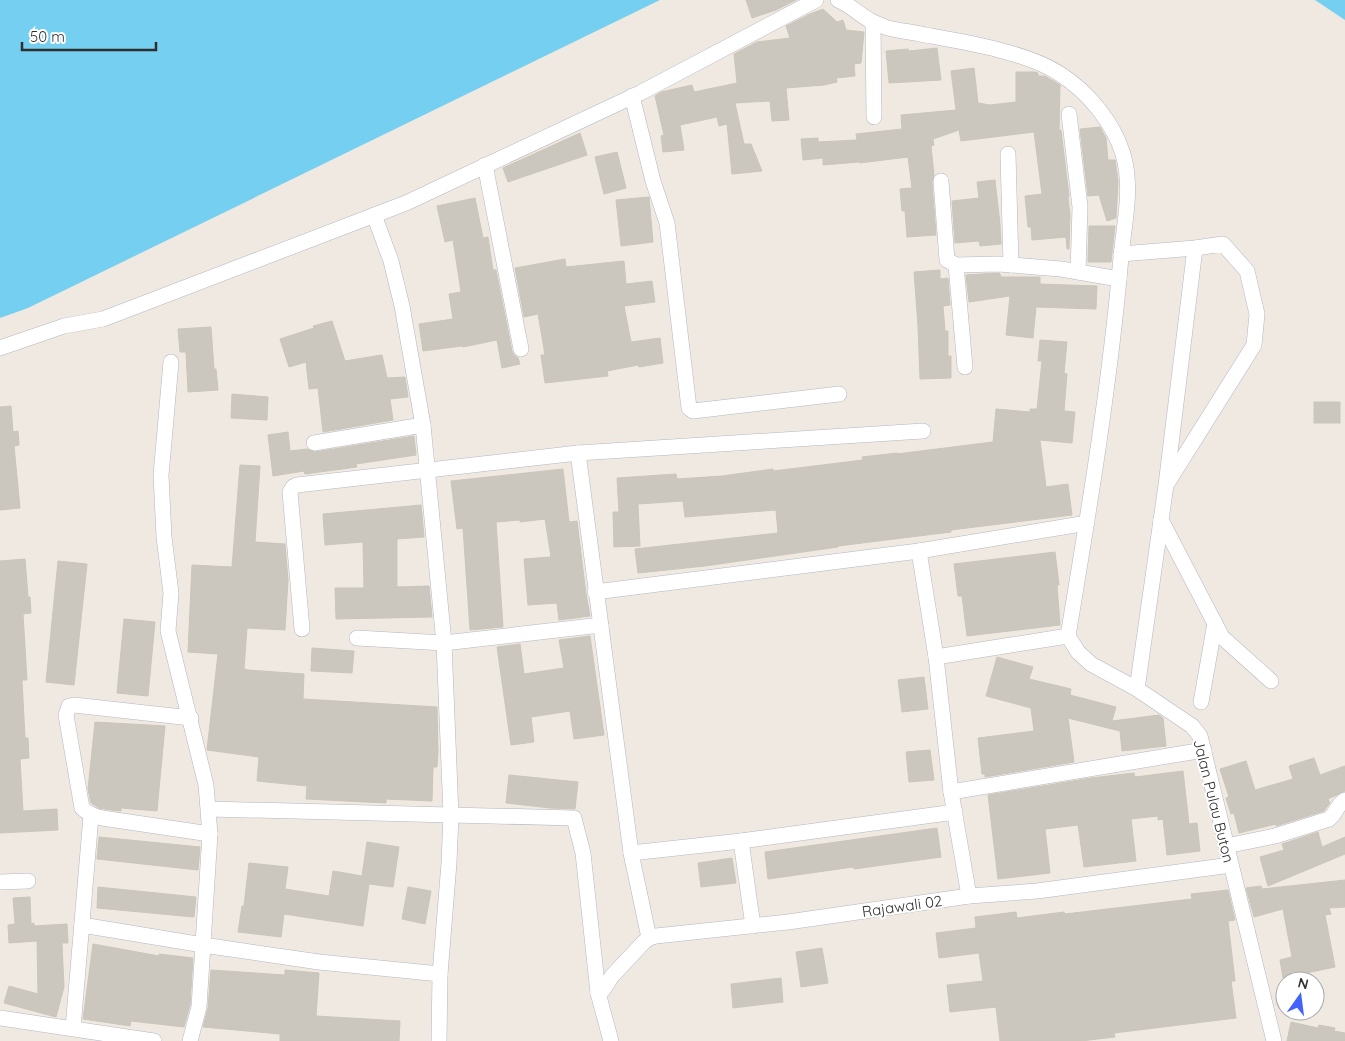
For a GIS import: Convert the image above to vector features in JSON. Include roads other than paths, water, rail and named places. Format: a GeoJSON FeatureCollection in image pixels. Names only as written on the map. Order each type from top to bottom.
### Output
{"type":"FeatureCollection","features":[{"type":"Feature","properties":{"kind":"street"},"geometry":{"type":"LineString","coordinates":[[0,348],[64,326],[103,319],[406,203],[632,96],[816,0]]}},
{"type":"Feature","properties":{"kind":"street"},"geometry":{"type":"LineString","coordinates":[[838,0],[873,22],[891,28],[964,42],[1037,62],[1061,74],[1090,99],[1113,131],[1123,155],[1129,196],[1107,385],[1087,524],[1068,636],[936,657]]}},
{"type":"Feature","properties":{"kind":"street"},"geometry":{"type":"LineString","coordinates":[[873,22],[874,117]]}},
{"type":"Feature","properties":{"kind":"street"},"geometry":{"type":"LineString","coordinates":[[632,96],[652,181],[667,223],[690,411],[839,394]]}},
{"type":"Feature","properties":{"kind":"street"},"geometry":{"type":"LineString","coordinates":[[1068,114],[1080,207],[1078,272]]}},
{"type":"Feature","properties":{"kind":"street"},"geometry":{"type":"LineString","coordinates":[[1008,154],[1012,265]]}},
{"type":"Feature","properties":{"kind":"street"},"geometry":{"type":"LineString","coordinates":[[485,165],[521,349]]}},
{"type":"Feature","properties":{"kind":"street"},"geometry":{"type":"LineString","coordinates":[[941,182],[947,260],[956,265],[1012,265],[1078,272],[1119,279]]}},
{"type":"Feature","properties":{"kind":"street"},"geometry":{"type":"LineString","coordinates":[[374,215],[392,261],[423,425],[444,643],[450,814],[449,863],[440,974],[439,1041]]}},
{"type":"Feature","properties":{"kind":"street"},"geometry":{"type":"LineString","coordinates":[[1121,254],[1223,244],[1247,271],[1257,314],[1254,345],[1166,485]]}},
{"type":"Feature","properties":{"kind":"street"},"geometry":{"type":"LineString","coordinates":[[1138,689],[1166,485],[1195,248]]}},
{"type":"Feature","properties":{"kind":"street"},"geometry":{"type":"LineString","coordinates":[[956,265],[965,367]]}},
{"type":"Feature","properties":{"kind":"street"},"geometry":{"type":"LineString","coordinates":[[171,362],[161,476],[164,537],[171,593],[168,631],[206,785],[210,834],[198,1007],[190,1041]]}},
{"type":"Feature","properties":{"kind":"street"},"geometry":{"type":"LineString","coordinates":[[314,443],[423,425]]}},
{"type":"Feature","properties":{"kind":"street"},"geometry":{"type":"LineString","coordinates":[[302,629],[290,492],[292,487],[297,485],[578,453],[923,431]]}},
{"type":"Feature","properties":{"kind":"street"},"geometry":{"type":"LineString","coordinates":[[578,453],[631,853],[649,938],[612,976],[603,990],[598,992]]}},
{"type":"Feature","properties":{"kind":"street"},"geometry":{"type":"LineString","coordinates":[[1161,520],[1222,636],[1271,681]]}},
{"type":"Feature","properties":{"kind":"street"},"geometry":{"type":"LineString","coordinates":[[596,592],[919,551],[1087,524]]}},
{"type":"Feature","properties":{"kind":"street"},"geometry":{"type":"LineString","coordinates":[[919,551],[936,657],[952,792],[969,896]]}},
{"type":"Feature","properties":{"kind":"street"},"geometry":{"type":"LineString","coordinates":[[1201,702],[1215,623]]}},
{"type":"Feature","properties":{"kind":"street"},"geometry":{"type":"LineString","coordinates":[[357,638],[444,643],[601,625]]}},
{"type":"Feature","properties":{"kind":"street","name":"Jalan Pulau Buton"},"geometry":{"type":"LineString","coordinates":[[1068,636],[1078,652],[1092,664],[1138,689],[1192,726],[1200,736],[1274,1041]]}},
{"type":"Feature","properties":{"kind":"street"},"geometry":{"type":"LineString","coordinates":[[191,718],[74,705],[69,706],[66,715],[82,808],[91,816],[210,834]]}},
{"type":"Feature","properties":{"kind":"street"},"geometry":{"type":"LineString","coordinates":[[952,792],[1204,750]]}},
{"type":"Feature","properties":{"kind":"street"},"geometry":{"type":"LineString","coordinates":[[1226,846],[1275,836],[1330,819],[1338,806],[1345,800]]}},
{"type":"Feature","properties":{"kind":"street"},"geometry":{"type":"LineString","coordinates":[[209,809],[573,818],[583,853],[598,992],[611,1041]]}},
{"type":"Feature","properties":{"kind":"street"},"geometry":{"type":"LineString","coordinates":[[631,853],[741,841],[955,812]]}},
{"type":"Feature","properties":{"kind":"street"},"geometry":{"type":"LineString","coordinates":[[73,1028],[91,816]]}},
{"type":"Feature","properties":{"kind":"street"},"geometry":{"type":"LineString","coordinates":[[741,841],[753,926]]}},
{"type":"Feature","properties":{"kind":"street","name":"Rajawali 02"},"geometry":{"type":"LineString","coordinates":[[649,938],[753,926],[969,896],[1037,891],[1230,865]]}},
{"type":"Feature","properties":{"kind":"street"},"geometry":{"type":"LineString","coordinates":[[0,882],[28,881]]}},
{"type":"Feature","properties":{"kind":"street"},"geometry":{"type":"LineString","coordinates":[[82,925],[203,946],[319,962],[440,974]]}},
{"type":"Feature","properties":{"kind":"street"},"geometry":{"type":"LineString","coordinates":[[0,1018],[154,1041]]}},
{"type":"Feature","properties":{"kind":"water"},"geometry":{"type":"Polygon","coordinates":[[[0,0],[660,0],[28,308],[0,318],[0,0]]]}},
{"type":"Feature","properties":{"kind":"water"},"geometry":{"type":"Polygon","coordinates":[[[1315,0],[1345,0],[1345,20],[1315,0]]]}}]}
